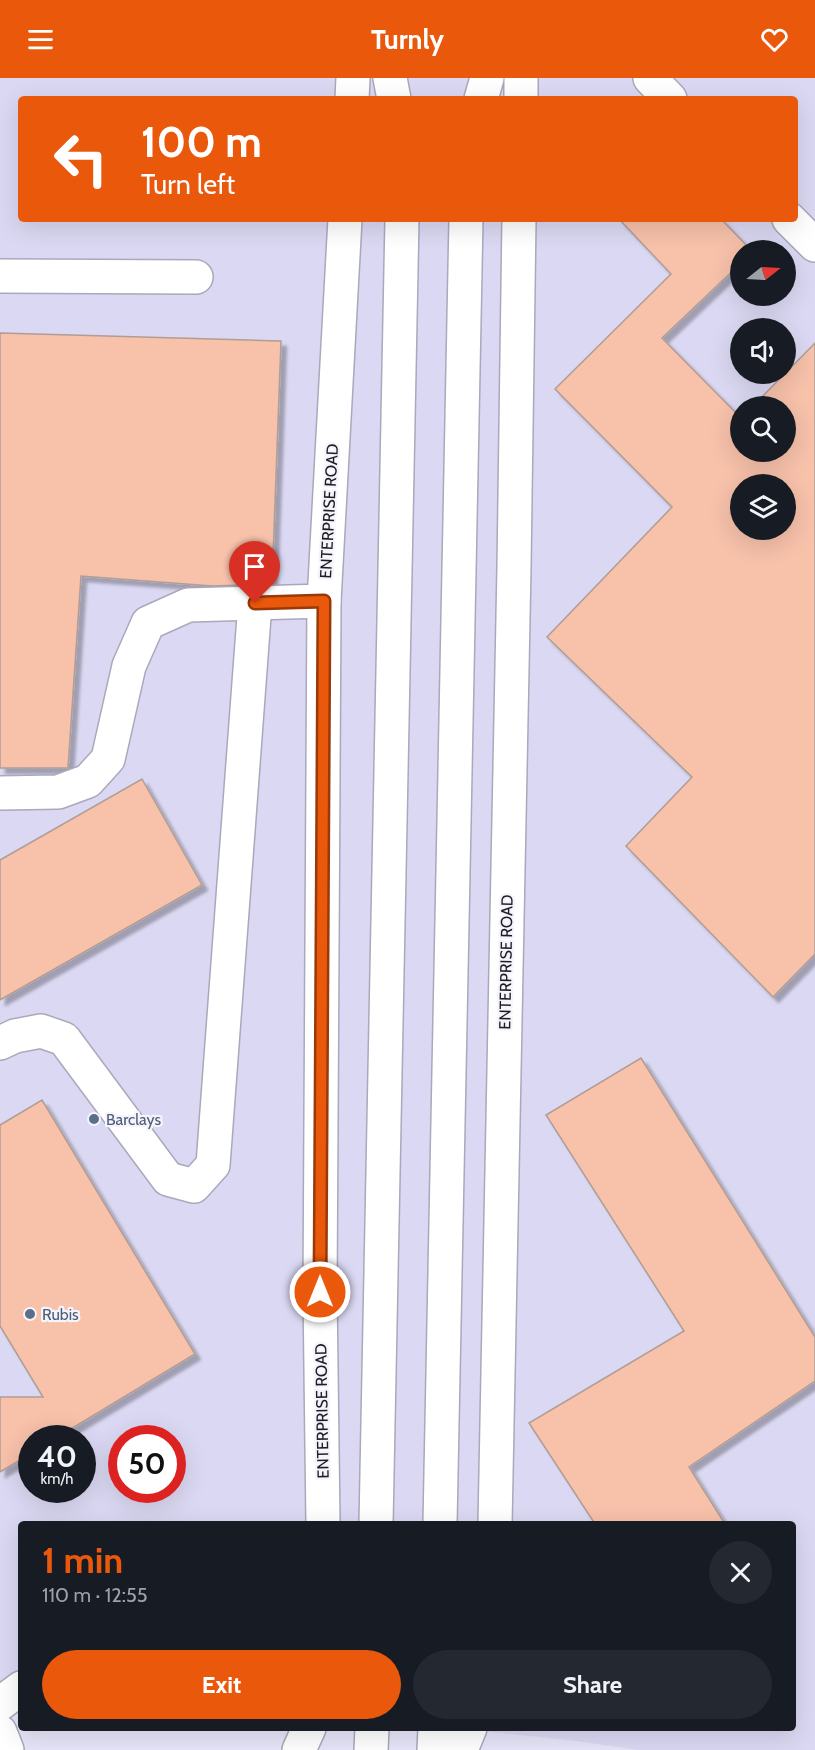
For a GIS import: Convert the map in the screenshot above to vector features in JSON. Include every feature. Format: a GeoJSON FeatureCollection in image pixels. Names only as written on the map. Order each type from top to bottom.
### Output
{"type":"FeatureCollection","features":[{"type":"Feature","properties":{"kind":"main road"},"geometry":{"type":"LineString","coordinates":[[352,96],[353,78]]}},
{"type":"Feature","properties":{"kind":"main road"},"geometry":{"type":"LineString","coordinates":[[390,78],[393,96]]}},
{"type":"Feature","properties":{"kind":"main road"},"geometry":{"type":"LineString","coordinates":[[482,96],[487,78]]}},
{"type":"Feature","properties":{"kind":"main road"},"geometry":{"type":"LineString","coordinates":[[521,78],[521,96]]}},
{"type":"Feature","properties":{"kind":"main road"},"geometry":{"type":"LineString","coordinates":[[650,78],[667,96]]}},
{"type":"Feature","properties":{"kind":"main road","name":"ENTERPRISE ROAD"},"geometry":{"type":"LineString","coordinates":[[323,1521],[320,1292],[324,601],[345,222]]}},
{"type":"Feature","properties":{"kind":"main road"},"geometry":{"type":"LineString","coordinates":[[376,1521],[402,222]]}},
{"type":"Feature","properties":{"kind":"main road"},"geometry":{"type":"LineString","coordinates":[[440,1521],[466,222]]}},
{"type":"Feature","properties":{"kind":"main road","name":"ENTERPRISE ROAD"},"geometry":{"type":"LineString","coordinates":[[495,1521],[515,555],[519,222]]}},
{"type":"Feature","properties":{"kind":"main road"},"geometry":{"type":"LineString","coordinates":[[792,222],[815,245]]}},
{"type":"Feature","properties":{"kind":"main road"},"geometry":{"type":"LineString","coordinates":[[0,276],[196,277]]}},
{"type":"Feature","properties":{"kind":"main road"},"geometry":{"type":"LineString","coordinates":[[0,793],[58,792],[88,781],[108,759],[129,666],[148,623],[188,605],[324,601]]}},
{"type":"Feature","properties":{"kind":"main road"},"geometry":{"type":"LineString","coordinates":[[0,1043],[15,1036],[41,1031],[64,1039],[168,1179],[195,1186],[213,1165],[255,603]]}},
{"type":"Feature","properties":{"kind":"main road"},"geometry":{"type":"LineString","coordinates":[[0,1704],[18,1690]]}},
{"type":"Feature","properties":{"kind":"main road"},"geometry":{"type":"LineString","coordinates":[[299,1750],[308,1731]]}},
{"type":"Feature","properties":{"kind":"main road"},"geometry":{"type":"LineString","coordinates":[[371,1750],[372,1731]]}},
{"type":"Feature","properties":{"kind":"main road"},"geometry":{"type":"LineString","coordinates":[[434,1750],[435,1731]]}},
{"type":"Feature","properties":{"kind":"main road"},"geometry":{"type":"LineString","coordinates":[[461,1750],[469,1731]]}},
{"type":"Feature","properties":{"kind":"main road"},"geometry":{"type":"LineString","coordinates":[[0,1732],[7,1750]]}},
{"type":"Feature","properties":{"kind":"shaded area"},"geometry":{"type":"Polygon","coordinates":[[[0,78],[815,78],[815,1750],[638,1750],[480,1731],[796,1731],[796,1521],[18,1521],[18,1687],[0,1685],[0,78]]]}},
{"type":"Feature","properties":{"kind":"building"},"geometry":{"type":"Polygon","coordinates":[[[622,222],[724,222],[741,240],[730,240],[730,273],[662,338],[730,407],[730,462],[796,462],[796,396],[763,396],[775,384],[796,384],[796,362],[815,343],[815,954],[773,997],[626,846],[692,777],[547,637],[672,507],[555,389],[671,274],[622,222]]]}},
{"type":"Feature","properties":{"kind":"building"},"geometry":{"type":"Polygon","coordinates":[[[0,333],[281,341],[272,584],[212,586],[81,576],[68,768],[0,768],[0,333]]]}},
{"type":"Feature","properties":{"kind":"building"},"geometry":{"type":"Polygon","coordinates":[[[142,779],[202,885],[0,1000],[0,860],[142,779]]]}},
{"type":"Feature","properties":{"kind":"building"},"geometry":{"type":"Polygon","coordinates":[[[641,1058],[815,1337],[815,1381],[689,1467],[723,1521],[593,1521],[529,1423],[684,1331],[546,1115],[641,1058]]]}},
{"type":"Feature","properties":{"kind":"building"},"geometry":{"type":"Polygon","coordinates":[[[42,1100],[195,1354],[78,1425],[18,1425],[18,1461],[0,1472],[0,1397],[43,1397],[0,1326],[0,1125],[42,1100]]]}},
{"type":"Feature","properties":{"kind":"place","name":"Barclays"},"geometry":{"type":"Point","coordinates":[94,1119]}},
{"type":"Feature","properties":{"kind":"place","name":"Rubis"},"geometry":{"type":"Point","coordinates":[30,1314]}},
{"type":"Feature","properties":{"kind":"route"},"geometry":{"type":"LineString","coordinates":[[255,603],[324,601],[320,1292]]}}]}
